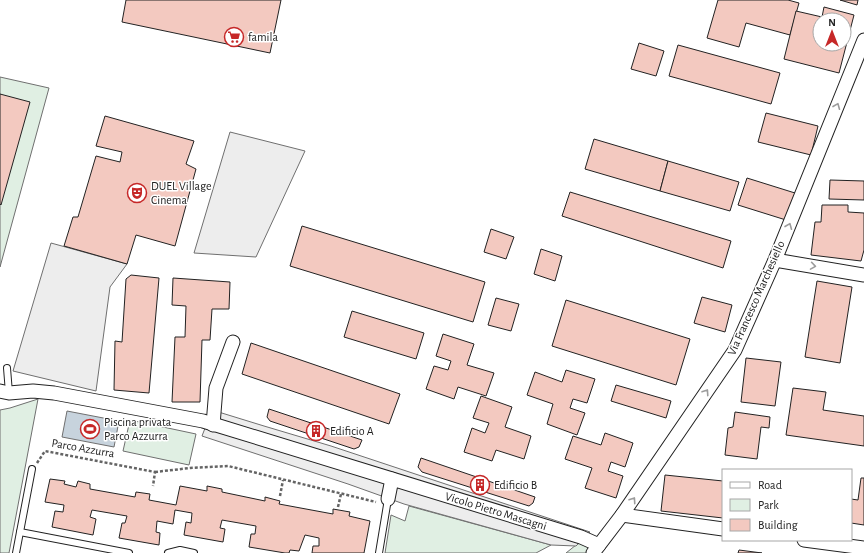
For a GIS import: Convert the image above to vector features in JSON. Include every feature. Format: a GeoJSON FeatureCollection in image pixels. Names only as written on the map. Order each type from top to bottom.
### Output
{"type":"FeatureCollection","features":[{"type":"Feature","properties":{"kind":"street","name":"Via Francesco Marchesiello"},"geometry":{"type":"LineString","coordinates":[[596,549],[622,515],[736,350],[775,260],[864,40]]}},
{"type":"Feature","properties":{"kind":"street"},"geometry":{"type":"LineString","coordinates":[[775,260],[864,275]]}},
{"type":"Feature","properties":{"kind":"street"},"geometry":{"type":"LineString","coordinates":[[213,425],[216,388],[233,342]]}},
{"type":"Feature","properties":{"kind":"street","name":"Vicolo Pietro Mascagni"},"geometry":{"type":"LineString","coordinates":[[3,394],[33,391],[54,392],[203,421],[581,537],[596,549]]}},
{"type":"Feature","properties":{"kind":"street"},"geometry":{"type":"LineString","coordinates":[[388,502],[392,479]]}},
{"type":"Feature","properties":{"kind":"street"},"geometry":{"type":"LineString","coordinates":[[622,515],[722,529]]}},
{"type":"Feature","properties":{"kind":"street"},"geometry":{"type":"LineString","coordinates":[[812,541],[864,548]]}},
{"type":"Feature","properties":{"kind":"lane"},"geometry":{"type":"LineString","coordinates":[[3,394],[7,368]]}},
{"type":"Feature","properties":{"kind":"lane"},"geometry":{"type":"LineString","coordinates":[[16,553],[32,470]]}},
{"type":"Feature","properties":{"kind":"lane"},"geometry":{"type":"LineString","coordinates":[[379,553],[388,502]]}},
{"type":"Feature","properties":{"kind":"lane"},"geometry":{"type":"LineString","coordinates":[[20,532],[129,553]]}},
{"type":"Feature","properties":{"kind":"lane"},"geometry":{"type":"LineString","coordinates":[[168,553],[180,550],[194,553]]}},
{"type":"Feature","properties":{"kind":"path","name":"Parco Azzurra"},"geometry":{"type":"LineString","coordinates":[[32,470],[45,451],[155,472],[228,466],[341,494],[388,502]]}},
{"type":"Feature","properties":{"kind":"path"},"geometry":{"type":"LineString","coordinates":[[153,486],[155,472]]}},
{"type":"Feature","properties":{"kind":"path"},"geometry":{"type":"LineString","coordinates":[[280,496],[283,480]]}},
{"type":"Feature","properties":{"kind":"path"},"geometry":{"type":"LineString","coordinates":[[338,508],[341,494]]}},
{"type":"Feature","properties":{"kind":"green space"},"geometry":{"type":"Polygon","coordinates":[[[0,77],[49,88],[0,267],[0,77]]]}},
{"type":"Feature","properties":{"kind":"green space"},"geometry":{"type":"Polygon","coordinates":[[[38,399],[9,553],[0,553],[0,410],[38,399]]]}},
{"type":"Feature","properties":{"kind":"green space"},"geometry":{"type":"Polygon","coordinates":[[[130,420],[196,434],[189,465],[123,451],[130,420]]]}},
{"type":"Feature","properties":{"kind":"green space"},"geometry":{"type":"Polygon","coordinates":[[[409,506],[551,545],[536,553],[385,553],[391,515],[405,521],[409,506]]]}},
{"type":"Feature","properties":{"kind":"green space"},"geometry":{"type":"Polygon","coordinates":[[[581,541],[593,546],[586,553],[566,553],[581,541]]]}},
{"type":"Feature","properties":{"kind":"shaded area"},"geometry":{"type":"Polygon","coordinates":[[[230,132],[305,151],[256,257],[194,253],[230,132]]]}},
{"type":"Feature","properties":{"kind":"shaded area"},"geometry":{"type":"Polygon","coordinates":[[[51,243],[127,264],[110,287],[96,391],[13,371],[51,243]]]}},
{"type":"Feature","properties":{"kind":"shaded area"},"geometry":{"type":"Polygon","coordinates":[[[212,410],[331,446],[590,532],[576,546],[551,545],[404,504],[202,436],[212,410]]]}},
{"type":"Feature","properties":{"kind":"shaded area","name":"Piscina privata Parco Azzurra"},"geometry":{"type":"Polygon","coordinates":[[[67,411],[119,421],[114,447],[62,437],[67,411]]]}},
{"type":"Feature","properties":{"kind":"building","name":"famila"},"geometry":{"type":"Polygon","coordinates":[[[126,0],[281,0],[270,53],[122,22],[126,0]]]}},
{"type":"Feature","properties":{"kind":"building"},"geometry":{"type":"Polygon","coordinates":[[[718,0],[788,0],[799,3],[790,35],[746,23],[739,47],[707,38],[718,0]]]}},
{"type":"Feature","properties":{"kind":"building"},"geometry":{"type":"Polygon","coordinates":[[[840,0],[858,0],[857,5],[840,0]]]}},
{"type":"Feature","properties":{"kind":"building"},"geometry":{"type":"Polygon","coordinates":[[[824,7],[843,12],[823,12],[824,7]]]}},
{"type":"Feature","properties":{"kind":"building"},"geometry":{"type":"Polygon","coordinates":[[[796,11],[812,15],[812,52],[844,52],[839,73],[784,59],[796,11]]]}},
{"type":"Feature","properties":{"kind":"building"},"geometry":{"type":"Polygon","coordinates":[[[639,43],[664,51],[656,76],[631,69],[639,43]]]}},
{"type":"Feature","properties":{"kind":"building"},"geometry":{"type":"Polygon","coordinates":[[[678,45],[780,73],[771,104],[669,76],[678,45]]]}},
{"type":"Feature","properties":{"kind":"building"},"geometry":{"type":"Polygon","coordinates":[[[0,94],[30,102],[1,205],[0,204],[0,94]]]}},
{"type":"Feature","properties":{"kind":"building"},"geometry":{"type":"Polygon","coordinates":[[[766,113],[818,126],[811,155],[758,142],[766,113]]]}},
{"type":"Feature","properties":{"kind":"building","name":"DUEL Village Cinema"},"geometry":{"type":"Polygon","coordinates":[[[105,116],[194,141],[186,164],[196,169],[175,246],[136,235],[127,264],[64,246],[73,217],[78,217],[96,156],[120,162],[122,152],[96,146],[105,116]]]}},
{"type":"Feature","properties":{"kind":"building"},"geometry":{"type":"Polygon","coordinates":[[[594,139],[668,161],[660,191],[585,169],[594,139]]]}},
{"type":"Feature","properties":{"kind":"building"},"geometry":{"type":"Polygon","coordinates":[[[668,161],[739,182],[730,211],[660,191],[668,161]]]}},
{"type":"Feature","properties":{"kind":"building"},"geometry":{"type":"Polygon","coordinates":[[[747,178],[795,193],[786,220],[738,205],[747,178]]]}},
{"type":"Feature","properties":{"kind":"building"},"geometry":{"type":"Polygon","coordinates":[[[830,180],[864,181],[864,200],[829,199],[830,180]]]}},
{"type":"Feature","properties":{"kind":"building"},"geometry":{"type":"Polygon","coordinates":[[[570,192],[731,241],[723,268],[562,216],[570,192]]]}},
{"type":"Feature","properties":{"kind":"building"},"geometry":{"type":"Polygon","coordinates":[[[822,205],[848,205],[848,212],[864,213],[864,250],[861,261],[811,255],[815,222],[821,222],[822,205]]]}},
{"type":"Feature","properties":{"kind":"building"},"geometry":{"type":"Polygon","coordinates":[[[302,226],[485,282],[473,322],[290,266],[302,226]]]}},
{"type":"Feature","properties":{"kind":"building"},"geometry":{"type":"Polygon","coordinates":[[[491,229],[514,237],[506,259],[484,252],[491,229]]]}},
{"type":"Feature","properties":{"kind":"building"},"geometry":{"type":"Polygon","coordinates":[[[541,249],[562,256],[555,281],[534,274],[541,249]]]}},
{"type":"Feature","properties":{"kind":"building"},"geometry":{"type":"Polygon","coordinates":[[[131,275],[159,278],[149,393],[114,390],[115,341],[122,342],[126,279],[131,275]]]}},
{"type":"Feature","properties":{"kind":"building"},"geometry":{"type":"Polygon","coordinates":[[[173,278],[230,282],[229,309],[212,309],[210,340],[202,340],[200,402],[172,402],[175,337],[185,337],[186,306],[172,305],[173,278]]]}},
{"type":"Feature","properties":{"kind":"building"},"geometry":{"type":"Polygon","coordinates":[[[817,281],[852,287],[840,363],[805,357],[817,281]]]}},
{"type":"Feature","properties":{"kind":"building"},"geometry":{"type":"Polygon","coordinates":[[[702,297],[732,305],[725,332],[694,323],[702,297]]]}},
{"type":"Feature","properties":{"kind":"building"},"geometry":{"type":"Polygon","coordinates":[[[496,298],[519,304],[511,331],[488,325],[496,298]]]}},
{"type":"Feature","properties":{"kind":"building"},"geometry":{"type":"Polygon","coordinates":[[[566,300],[690,339],[676,385],[552,346],[566,300]]]}},
{"type":"Feature","properties":{"kind":"building"},"geometry":{"type":"Polygon","coordinates":[[[352,311],[424,333],[416,359],[344,337],[352,311]]]}},
{"type":"Feature","properties":{"kind":"building"},"geometry":{"type":"Polygon","coordinates":[[[443,334],[474,344],[467,365],[494,373],[486,396],[458,387],[454,399],[426,389],[434,366],[448,370],[451,361],[436,356],[443,334]]]}},
{"type":"Feature","properties":{"kind":"building"},"geometry":{"type":"Polygon","coordinates":[[[251,343],[400,394],[389,424],[242,374],[251,343]]]}},
{"type":"Feature","properties":{"kind":"building"},"geometry":{"type":"Polygon","coordinates":[[[746,358],[781,362],[775,406],[741,402],[746,358]]]}},
{"type":"Feature","properties":{"kind":"building"},"geometry":{"type":"Polygon","coordinates":[[[566,370],[595,379],[587,403],[573,399],[570,408],[585,413],[577,435],[547,424],[553,404],[527,395],[535,372],[562,382],[566,370]]]}},
{"type":"Feature","properties":{"kind":"building"},"geometry":{"type":"Polygon","coordinates":[[[616,385],[671,401],[666,418],[611,401],[616,385]]]}},
{"type":"Feature","properties":{"kind":"building"},"geometry":{"type":"Polygon","coordinates":[[[793,388],[826,392],[823,410],[864,416],[864,446],[786,435],[793,388]]]}},
{"type":"Feature","properties":{"kind":"building"},"geometry":{"type":"Polygon","coordinates":[[[481,396],[512,407],[505,427],[531,436],[524,459],[496,450],[492,461],[464,452],[472,428],[485,433],[489,423],[473,418],[481,396]]]}},
{"type":"Feature","properties":{"kind":"building","name":"Edificio A"},"geometry":{"type":"Polygon","coordinates":[[[269,409],[362,440],[359,447],[354,449],[270,421],[267,417],[269,409]]]}},
{"type":"Feature","properties":{"kind":"building"},"geometry":{"type":"Polygon","coordinates":[[[735,412],[770,417],[769,428],[761,427],[757,459],[725,455],[728,428],[733,427],[735,412]]]}},
{"type":"Feature","properties":{"kind":"building"},"geometry":{"type":"Polygon","coordinates":[[[605,433],[633,443],[625,467],[611,462],[608,471],[623,476],[616,498],[585,488],[592,468],[565,459],[573,436],[601,445],[605,433]]]}},
{"type":"Feature","properties":{"kind":"building","name":"Edificio B"},"geometry":{"type":"Polygon","coordinates":[[[421,458],[535,497],[533,503],[529,506],[422,472],[418,467],[421,458]]]}},
{"type":"Feature","properties":{"kind":"building"},"geometry":{"type":"Polygon","coordinates":[[[665,475],[722,481],[722,518],[661,511],[665,475]]]}},
{"type":"Feature","properties":{"kind":"building"},"geometry":{"type":"Polygon","coordinates":[[[861,478],[864,478],[864,525],[852,523],[852,499],[858,500],[861,478]]]}},
{"type":"Feature","properties":{"kind":"building"},"geometry":{"type":"Polygon","coordinates":[[[50,479],[65,481],[64,484],[76,487],[78,481],[90,484],[90,489],[135,497],[136,492],[150,494],[149,500],[176,505],[180,486],[207,491],[207,486],[222,489],[222,492],[265,501],[265,497],[280,501],[279,504],[333,514],[333,509],[350,512],[349,516],[370,521],[364,553],[312,553],[313,546],[319,546],[319,538],[305,535],[299,551],[290,550],[289,553],[285,553],[249,547],[251,534],[255,534],[256,526],[222,520],[220,528],[225,529],[223,542],[184,535],[186,522],[191,523],[192,513],[175,510],[173,524],[157,521],[156,532],[160,533],[159,545],[119,538],[122,523],[125,523],[127,516],[92,510],[90,517],[96,519],[93,535],[52,527],[55,511],[63,512],[64,505],[45,502],[50,479]]]}},
{"type":"Feature","properties":{"kind":"building"},"geometry":{"type":"Polygon","coordinates":[[[739,550],[762,553],[738,553],[739,550]]]}},
{"type":"Feature","properties":{"kind":"place","name":"famila"},"geometry":{"type":"Point","coordinates":[234,37]}},
{"type":"Feature","properties":{"kind":"place","name":"DUEL Village Cinema"},"geometry":{"type":"Point","coordinates":[137,193]}},
{"type":"Feature","properties":{"kind":"place","name":"Piscina privata Parco Azzurra"},"geometry":{"type":"Point","coordinates":[90,429]}},
{"type":"Feature","properties":{"kind":"place","name":"Edificio A"},"geometry":{"type":"Point","coordinates":[316,431]}},
{"type":"Feature","properties":{"kind":"place","name":"Edificio B"},"geometry":{"type":"Point","coordinates":[480,485]}}]}
